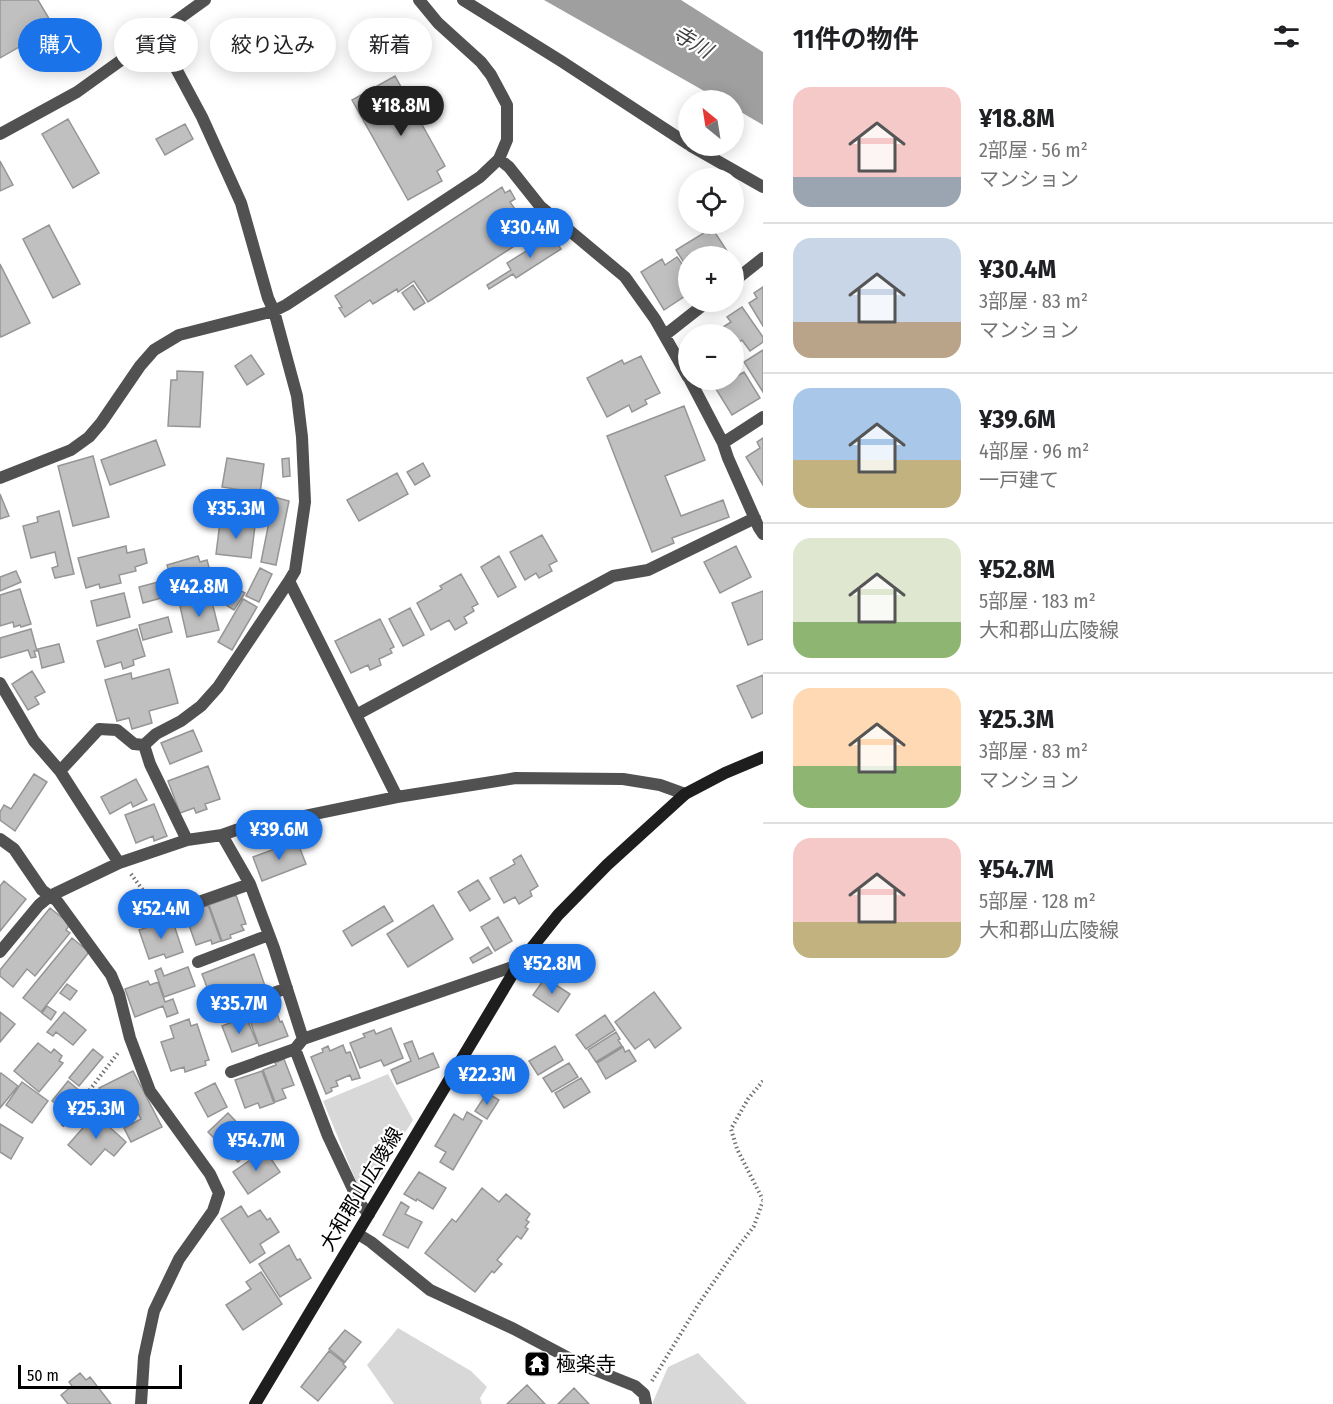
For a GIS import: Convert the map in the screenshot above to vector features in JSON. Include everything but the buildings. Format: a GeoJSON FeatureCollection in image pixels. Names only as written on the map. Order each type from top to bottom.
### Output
{"type":"FeatureCollection","features":[{"type":"Feature","properties":{"kind":"main road","name":"大和郡山広陵線"},"geometry":{"type":"LineString","coordinates":[[255,1404],[518,965],[558,915],[607,865],[685,794],[725,772],[763,757]]}},
{"type":"Feature","properties":{"kind":"street"},"geometry":{"type":"LineString","coordinates":[[181,18],[205,0]]}},
{"type":"Feature","properties":{"kind":"street"},"geometry":{"type":"LineString","coordinates":[[0,478],[71,450],[89,437],[140,366],[154,350],[179,334],[286,305],[480,177],[499,159],[507,140],[507,105],[491,75],[481,62],[438,23],[419,0]]}},
{"type":"Feature","properties":{"kind":"street"},"geometry":{"type":"LineString","coordinates":[[463,0],[678,137]]}},
{"type":"Feature","properties":{"kind":"street"},"geometry":{"type":"LineString","coordinates":[[0,134],[77,92],[114,66]]}},
{"type":"Feature","properties":{"kind":"street"},"geometry":{"type":"LineString","coordinates":[[60,771],[99,729],[117,730],[134,744],[144,745],[156,734],[181,721],[201,706],[218,687],[295,571],[305,502],[302,437],[297,396],[274,310],[268,298],[241,203],[202,117],[178,72]]}},
{"type":"Feature","properties":{"kind":"street"},"geometry":{"type":"LineString","coordinates":[[709,156],[763,187]]}},
{"type":"Feature","properties":{"kind":"street"},"geometry":{"type":"LineString","coordinates":[[499,159],[509,166],[540,206],[625,277],[655,319],[678,358]]}},
{"type":"Feature","properties":{"kind":"street"},"geometry":{"type":"LineString","coordinates":[[744,273],[763,258]]}},
{"type":"Feature","properties":{"kind":"street"},"geometry":{"type":"LineString","coordinates":[[665,335],[694,312]]}},
{"type":"Feature","properties":{"kind":"street"},"geometry":{"type":"LineString","coordinates":[[695,390],[723,443],[763,534]]}},
{"type":"Feature","properties":{"kind":"street"},"geometry":{"type":"LineString","coordinates":[[723,443],[763,417]]}},
{"type":"Feature","properties":{"kind":"street"},"geometry":{"type":"LineString","coordinates":[[356,715],[613,576],[648,570],[755,518]]}},
{"type":"Feature","properties":{"kind":"street"},"geometry":{"type":"LineString","coordinates":[[289,582],[398,796]]}},
{"type":"Feature","properties":{"kind":"street"},"geometry":{"type":"LineString","coordinates":[[0,683],[34,741],[60,771],[119,863]]}},
{"type":"Feature","properties":{"kind":"street"},"geometry":{"type":"LineString","coordinates":[[144,745],[150,764],[187,840]]}},
{"type":"Feature","properties":{"kind":"street"},"geometry":{"type":"LineString","coordinates":[[0,952],[39,905],[50,896],[119,863],[187,840],[222,835],[236,830],[398,796],[516,778],[623,779],[660,785],[685,794]]}},
{"type":"Feature","properties":{"kind":"street"},"geometry":{"type":"LineString","coordinates":[[222,835],[250,884],[269,935],[287,988],[299,1044],[328,1136],[360,1204],[369,1214]]}},
{"type":"Feature","properties":{"kind":"street"},"geometry":{"type":"LineString","coordinates":[[0,839],[15,849],[42,890],[57,901],[111,975],[119,994],[130,1038],[150,1091],[210,1174],[219,1193],[213,1212],[179,1259],[154,1311],[144,1357],[141,1404]]}},
{"type":"Feature","properties":{"kind":"street"},"geometry":{"type":"LineString","coordinates":[[176,912],[250,884]]}},
{"type":"Feature","properties":{"kind":"street"},"geometry":{"type":"LineString","coordinates":[[198,962],[269,935]]}},
{"type":"Feature","properties":{"kind":"street"},"geometry":{"type":"LineString","coordinates":[[231,1072],[299,1044],[518,965]]}},
{"type":"Feature","properties":{"kind":"street"},"geometry":{"type":"LineString","coordinates":[[218,1014],[287,988]]}},
{"type":"Feature","properties":{"kind":"street"},"geometry":{"type":"LineString","coordinates":[[358,1234],[430,1290],[514,1329],[580,1364],[635,1386],[645,1399]]}},
{"type":"Feature","properties":{"kind":"path"},"geometry":{"type":"LineString","coordinates":[[119,863],[127,869],[145,893],[176,912]]}},
{"type":"Feature","properties":{"kind":"path"},"geometry":{"type":"LineString","coordinates":[[62,1126],[130,1038]]}},
{"type":"Feature","properties":{"kind":"path"},"geometry":{"type":"LineString","coordinates":[[645,1399],[676,1340],[754,1226],[763,1201],[737,1149],[731,1129],[748,1099],[763,1081]]}},
{"type":"Feature","properties":{"kind":"shaded area"},"geometry":{"type":"Polygon","coordinates":[[[388,1074],[413,1120],[385,1165],[386,1169],[369,1194],[360,1191],[323,1101],[388,1074]]]}},
{"type":"Feature","properties":{"kind":"shaded area"},"geometry":{"type":"Polygon","coordinates":[[[398,1328],[471,1371],[487,1387],[480,1398],[482,1404],[394,1404],[367,1365],[398,1328]]]}},
{"type":"Feature","properties":{"kind":"shaded area"},"geometry":{"type":"Polygon","coordinates":[[[698,1353],[747,1404],[652,1404],[668,1367],[698,1353]]]}},
{"type":"Feature","properties":{"kind":"water","name":"寺川"},"geometry":{"type":"Polygon","coordinates":[[[544,0],[681,0],[763,52],[763,125],[744,114],[744,90],[702,90],[544,0]]]}},
{"type":"Feature","properties":{"kind":"place","name":"極楽寺"},"geometry":{"type":"Point","coordinates":[537,1364]}}]}
